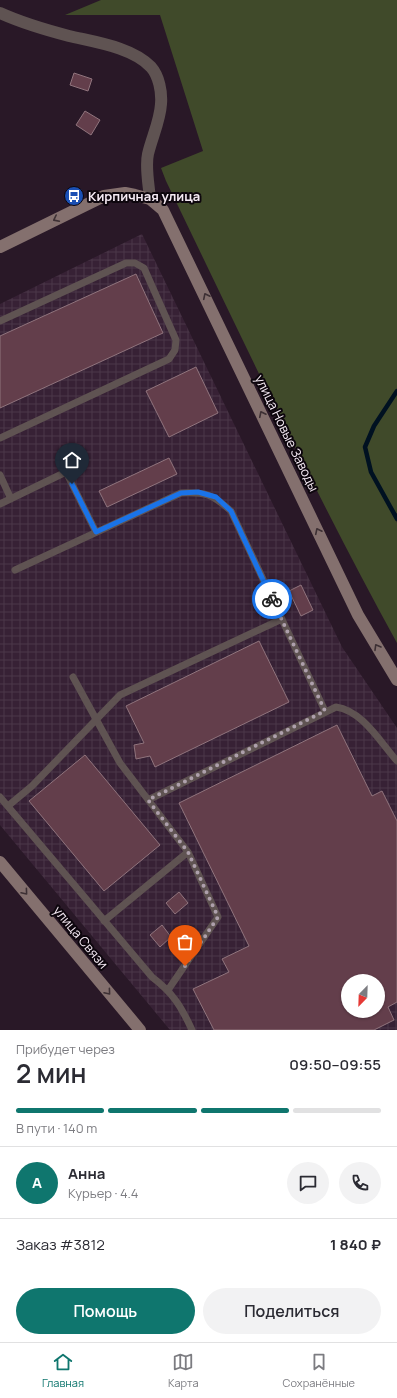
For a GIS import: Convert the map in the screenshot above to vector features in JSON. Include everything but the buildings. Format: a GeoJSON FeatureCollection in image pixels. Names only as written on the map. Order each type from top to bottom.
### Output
{"type":"FeatureCollection","features":[{"type":"Feature","properties":{"kind":"street"},"geometry":{"type":"LineString","coordinates":[[0,13],[24,23],[69,36],[97,42],[121,50],[144,61],[154,71],[159,82],[161,104],[148,156],[150,199]]}},
{"type":"Feature","properties":{"kind":"street","name":"улица Новые Заводы"},"geometry":{"type":"LineString","coordinates":[[0,247],[104,196],[125,193],[135,195],[150,199],[163,210],[358,615],[397,680]]}},
{"type":"Feature","properties":{"kind":"street","name":"улица Связи"},"geometry":{"type":"LineString","coordinates":[[0,862],[140,1030]]}},
{"type":"Feature","properties":{"kind":"lane"},"geometry":{"type":"LineString","coordinates":[[0,321],[126,263],[135,263],[144,268],[176,340],[175,350],[169,359],[0,438]]}},
{"type":"Feature","properties":{"kind":"lane"},"geometry":{"type":"LineString","coordinates":[[0,504],[66,472],[96,532]]}},
{"type":"Feature","properties":{"kind":"lane"},"geometry":{"type":"LineString","coordinates":[[0,476],[11,499]]}},
{"type":"Feature","properties":{"kind":"lane"},"geometry":{"type":"LineString","coordinates":[[15,570],[181,493],[198,492],[216,497],[231,511],[325,711]]}},
{"type":"Feature","properties":{"kind":"lane"},"geometry":{"type":"LineString","coordinates":[[8,806],[32,786],[120,695],[282,619]]}},
{"type":"Feature","properties":{"kind":"lane"},"geometry":{"type":"LineString","coordinates":[[73,677],[120,763],[188,852],[218,917],[168,990]]}},
{"type":"Feature","properties":{"kind":"lane"},"geometry":{"type":"LineString","coordinates":[[148,800],[325,711],[336,707],[346,709],[356,714],[397,761]]}},
{"type":"Feature","properties":{"kind":"lane"},"geometry":{"type":"LineString","coordinates":[[0,797],[152,977],[168,990],[181,1007],[192,1030]]}},
{"type":"Feature","properties":{"kind":"lane"},"geometry":{"type":"LineString","coordinates":[[104,921],[188,852]]}},
{"type":"Feature","properties":{"kind":"shaded area"},"geometry":{"type":"Polygon","coordinates":[[[142,234],[342,647],[397,728],[397,1030],[170,1030],[0,825],[0,304],[142,234]]]}},
{"type":"Feature","properties":{"kind":"green space"},"geometry":{"type":"Polygon","coordinates":[[[101,0],[397,0],[397,513],[395,514],[397,523],[397,643],[336,529],[278,414],[161,168],[203,151],[160,15],[65,15],[101,0]]]}},
{"type":"Feature","properties":{"kind":"waterway"},"geometry":{"type":"LineString","coordinates":[[397,391],[374,426],[365,447],[371,472],[397,519]]}},
{"type":"Feature","properties":{"kind":"way so far"},"geometry":{"type":"LineString","coordinates":[[185,966],[218,917],[188,852],[148,800],[325,711],[272,599]]}},
{"type":"Feature","properties":{"kind":"place","name":"Кирпичная улица"},"geometry":{"type":"Point","coordinates":[74,196]}},
{"type":"Feature","properties":{"kind":"route"},"geometry":{"type":"LineString","coordinates":[[72,484],[96,532],[181,493],[198,492],[216,497],[231,511],[272,599]]}}]}
